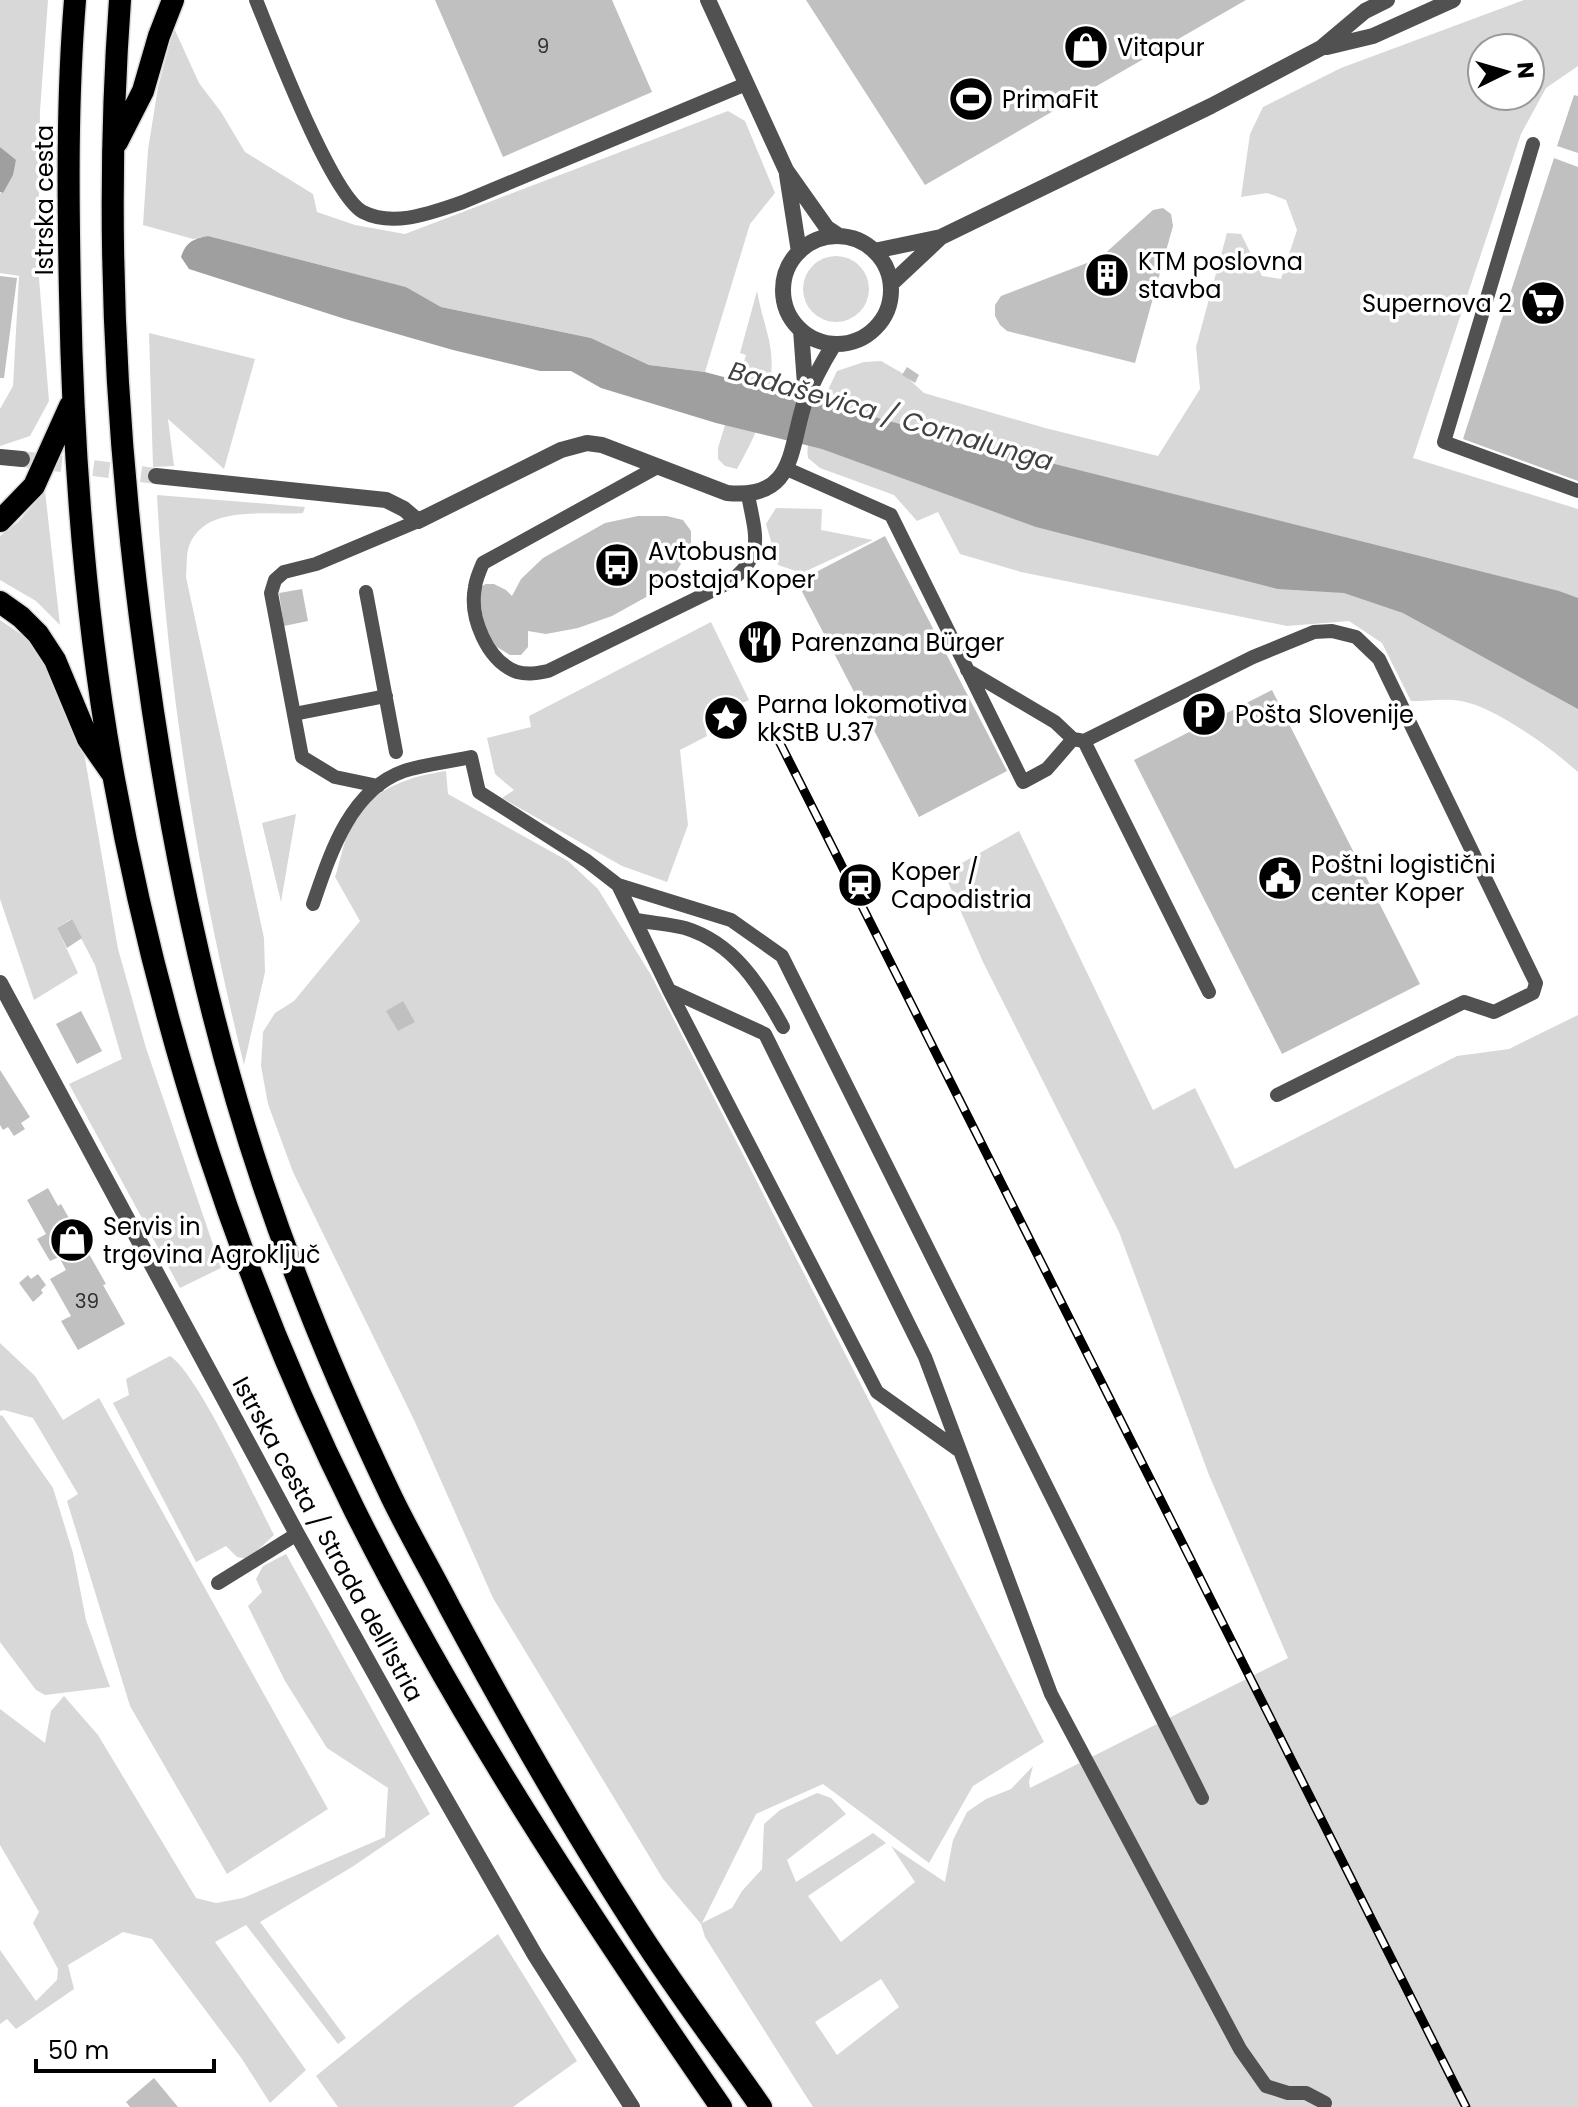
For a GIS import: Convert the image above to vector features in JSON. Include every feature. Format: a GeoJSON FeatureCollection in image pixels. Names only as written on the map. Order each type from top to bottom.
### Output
{"type":"FeatureCollection","features":[{"type":"Feature","properties":{"kind":"highway","name":"Istrska cesta"},"geometry":{"type":"LineString","coordinates":[[75,0],[68,158],[72,401],[92,618],[113,775],[138,899],[175,1040],[223,1197],[289,1366],[354,1509],[453,1693],[604,1937],[721,2107]]}},
{"type":"Feature","properties":{"kind":"highway"},"geometry":{"type":"LineString","coordinates":[[120,0],[113,150],[116,375],[132,559],[159,758],[178,865],[207,990],[263,1183],[316,1326],[393,1500],[496,1694],[633,1923],[761,2107]]}},
{"type":"Feature","properties":{"kind":"highway"},"geometry":{"type":"LineString","coordinates":[[113,150],[143,91],[173,0]]}},
{"type":"Feature","properties":{"kind":"highway"},"geometry":{"type":"LineString","coordinates":[[0,521],[34,486],[72,401]]}},
{"type":"Feature","properties":{"kind":"highway"},"geometry":{"type":"LineString","coordinates":[[0,602],[38,634],[55,660],[88,739],[113,775]]}},
{"type":"Feature","properties":{"kind":"street"},"geometry":{"type":"LineString","coordinates":[[708,0],[786,170],[827,228],[839,236],[862,242],[874,251],[885,266],[891,284],[887,311],[872,332],[848,343],[834,344],[816,340],[801,330],[788,313],[783,292],[787,270],[799,252],[817,240],[839,236]]}},
{"type":"Feature","properties":{"kind":"street"},"geometry":{"type":"LineString","coordinates":[[874,251],[941,237],[1211,106],[1321,48],[1365,11],[1387,0]]}},
{"type":"Feature","properties":{"kind":"street"},"geometry":{"type":"LineString","coordinates":[[1321,48],[1373,36],[1453,0]]}},
{"type":"Feature","properties":{"kind":"street"},"geometry":{"type":"LineString","coordinates":[[786,170],[799,252]]}},
{"type":"Feature","properties":{"kind":"street"},"geometry":{"type":"LineString","coordinates":[[891,284],[941,237]]}},
{"type":"Feature","properties":{"kind":"street"},"geometry":{"type":"LineString","coordinates":[[801,330],[806,400]]}},
{"type":"Feature","properties":{"kind":"street"},"geometry":{"type":"LineString","coordinates":[[156,476],[386,500],[418,521],[561,450],[587,443],[602,445],[727,493],[748,495],[775,482],[787,469],[806,400],[834,344]]}},
{"type":"Feature","properties":{"kind":"street"},"geometry":{"type":"LineString","coordinates":[[0,457],[22,459]]}},
{"type":"Feature","properties":{"kind":"street","name":"Istrska cesta / Strada dell'Istria"},"geometry":{"type":"LineString","coordinates":[[0,983],[297,1534],[510,1915],[632,2107]]}},
{"type":"Feature","properties":{"kind":"lane"},"geometry":{"type":"LineString","coordinates":[[256,0],[336,183],[361,211],[391,219],[422,216],[463,202],[746,84]]}},
{"type":"Feature","properties":{"kind":"lane"},"geometry":{"type":"LineString","coordinates":[[1533,144],[1444,442],[1578,491]]}},
{"type":"Feature","properties":{"kind":"lane"},"geometry":{"type":"LineString","coordinates":[[659,466],[483,563],[474,589],[477,621],[492,655],[514,671],[528,674],[548,671],[728,583],[746,570],[755,551],[755,528],[748,495]]}},
{"type":"Feature","properties":{"kind":"lane"},"geometry":{"type":"LineString","coordinates":[[787,469],[891,515],[1023,782],[1047,769],[1079,740],[1253,657],[1314,632],[1332,631],[1356,637],[1379,659],[1536,983],[1533,993],[1494,1012],[1464,1002],[1277,1095]]}},
{"type":"Feature","properties":{"kind":"lane"},"geometry":{"type":"LineString","coordinates":[[378,786],[335,777],[302,757],[271,593],[275,580],[293,568],[316,564],[418,521]]}},
{"type":"Feature","properties":{"kind":"lane"},"geometry":{"type":"LineString","coordinates":[[366,592],[396,752]]}},
{"type":"Feature","properties":{"kind":"lane"},"geometry":{"type":"LineString","coordinates":[[967,670],[1055,722],[1079,740],[1209,992]]}},
{"type":"Feature","properties":{"kind":"lane"},"geometry":{"type":"LineString","coordinates":[[294,714],[386,696]]}},
{"type":"Feature","properties":{"kind":"lane"},"geometry":{"type":"LineString","coordinates":[[313,904],[356,806],[378,786],[403,771],[471,757],[479,792],[587,861],[618,885],[731,920],[782,956],[1202,1798]]}},
{"type":"Feature","properties":{"kind":"lane"},"geometry":{"type":"LineString","coordinates":[[618,885],[877,1392],[957,1449]]}},
{"type":"Feature","properties":{"kind":"lane"},"geometry":{"type":"LineString","coordinates":[[636,920],[684,928],[705,936],[740,961],[756,979],[783,1027]]}},
{"type":"Feature","properties":{"kind":"lane"},"geometry":{"type":"LineString","coordinates":[[669,990],[765,1034],[925,1357],[1051,1694],[1240,2049],[1266,2086],[1288,2093],[1306,2093],[1325,2103]]}},
{"type":"Feature","properties":{"kind":"lane"},"geometry":{"type":"LineString","coordinates":[[218,1583],[297,1534]]}},
{"type":"Feature","properties":{"kind":"shaded area"},"geometry":{"type":"Polygon","coordinates":[[[0,0],[48,0],[40,111],[38,266],[49,401],[30,436],[0,446],[0,409],[13,386],[19,276],[0,273],[0,193],[3,193],[16,161],[0,147],[0,0]]]}},
{"type":"Feature","properties":{"kind":"shaded area"},"geometry":{"type":"Polygon","coordinates":[[[1524,0],[1578,0],[1578,66],[1546,88],[1546,32],[1466,32],[1466,112],[1533,112],[1521,134],[1413,458],[1578,509],[1578,772],[1523,730],[1490,711],[1461,701],[1411,701],[1382,643],[1349,621],[1287,626],[1021,572],[960,554],[938,512],[917,521],[894,495],[820,468],[808,458],[813,426],[837,371],[864,362],[881,361],[902,373],[924,393],[1158,456],[1200,389],[1196,347],[1227,233],[1241,234],[1262,276],[1281,279],[1297,230],[1286,200],[1267,193],[1241,197],[1250,134],[1263,107],[1341,68],[1524,0]]]}},
{"type":"Feature","properties":{"kind":"shaded area"},"geometry":{"type":"Polygon","coordinates":[[[174,28],[199,83],[245,152],[313,194],[317,212],[355,225],[405,234],[728,111],[745,121],[775,193],[750,224],[705,372],[649,365],[591,338],[441,307],[406,287],[208,236],[193,239],[143,225],[148,150],[158,87],[174,28]]]}},
{"type":"Feature","properties":{"kind":"shaded area"},"geometry":{"type":"Polygon","coordinates":[[[0,147],[16,160],[13,175],[3,193],[0,192],[0,147]]]}},
{"type":"Feature","properties":{"kind":"shaded area"},"geometry":{"type":"Polygon","coordinates":[[[208,236],[406,287],[441,307],[591,338],[649,365],[705,372],[975,444],[1559,591],[1578,598],[1578,709],[1403,613],[1344,593],[1278,589],[1036,527],[822,449],[716,423],[601,388],[571,371],[540,371],[453,350],[189,269],[181,257],[185,248],[194,240],[208,236]]]}},
{"type":"Feature","properties":{"kind":"shaded area"},"geometry":{"type":"Polygon","coordinates":[[[830,256],[842,256],[854,261],[864,271],[869,289],[867,302],[854,317],[842,322],[830,322],[818,317],[808,307],[803,295],[803,283],[808,271],[818,261],[830,256]]]}},
{"type":"Feature","properties":{"kind":"shaded area"},"geometry":{"type":"Polygon","coordinates":[[[757,291],[769,340],[771,374],[765,407],[737,469],[725,466],[718,459],[718,448],[746,355],[740,353],[757,291]]]}},
{"type":"Feature","properties":{"kind":"shaded area"},"geometry":{"type":"Polygon","coordinates":[[[149,333],[255,359],[224,469],[168,419],[174,466],[153,467],[149,333]]]}},
{"type":"Feature","properties":{"kind":"shaded area"},"geometry":{"type":"Polygon","coordinates":[[[45,491],[60,625],[36,601],[0,580],[0,536],[18,522],[45,491]]]}},
{"type":"Feature","properties":{"kind":"shaded area"},"geometry":{"type":"Polygon","coordinates":[[[157,495],[305,507],[303,513],[223,517],[197,532],[187,553],[186,577],[264,938],[265,972],[244,1065],[212,924],[187,782],[168,639],[157,495]]]}},
{"type":"Feature","properties":{"kind":"shaded area"},"geometry":{"type":"Polygon","coordinates":[[[776,508],[822,509],[821,530],[873,540],[802,573],[778,565],[766,524],[776,508]]]}},
{"type":"Feature","properties":{"kind":"shaded area"},"geometry":{"type":"Polygon","coordinates":[[[0,620],[28,639],[52,673],[83,747],[118,949],[146,1048],[221,1268],[180,1288],[69,1084],[122,1059],[95,965],[71,919],[57,928],[78,973],[34,1000],[0,899],[0,620]]]}},
{"type":"Feature","properties":{"kind":"shaded area"},"geometry":{"type":"Polygon","coordinates":[[[711,622],[749,700],[703,720],[707,736],[680,750],[688,825],[667,882],[622,866],[502,798],[514,790],[495,774],[487,738],[531,727],[529,716],[711,622]]]}},
{"type":"Feature","properties":{"kind":"shaded area"},"geometry":{"type":"Polygon","coordinates":[[[446,771],[448,794],[568,861],[598,889],[651,975],[1044,1742],[973,1786],[929,1863],[823,1784],[756,1814],[702,1923],[732,1908],[742,1891],[762,1869],[764,1824],[780,1810],[817,1793],[831,1798],[846,1814],[787,1860],[796,1882],[873,1833],[886,1843],[808,1896],[841,1942],[915,1882],[891,1846],[945,1882],[953,1840],[967,1812],[986,1799],[1011,1789],[1033,1766],[1030,1788],[1288,1658],[1209,1475],[1119,1232],[983,962],[944,873],[1019,831],[1153,1110],[1195,1088],[1235,1169],[1457,1056],[1509,1049],[1578,1015],[1578,2107],[813,2107],[705,1937],[701,1924],[663,1879],[493,1598],[415,1422],[293,1172],[268,1104],[261,1066],[263,1032],[275,1013],[294,1001],[360,921],[335,877],[352,824],[364,807],[384,791],[446,771]],[[881,1979],[815,2022],[837,2055],[899,2007],[881,1979]]]}},
{"type":"Feature","properties":{"kind":"shaded area"},"geometry":{"type":"Polygon","coordinates":[[[296,814],[281,902],[262,823],[296,814]]]}},
{"type":"Feature","properties":{"kind":"shaded area"},"geometry":{"type":"Polygon","coordinates":[[[0,1343],[35,1376],[63,1420],[99,1398],[328,1809],[227,1874],[130,1706],[67,1501],[78,1494],[33,1418],[0,1411],[0,1343]]]}},
{"type":"Feature","properties":{"kind":"shaded area"},"geometry":{"type":"Polygon","coordinates":[[[170,1356],[182,1367],[210,1411],[274,1535],[248,1559],[237,1557],[226,1546],[196,1562],[113,1403],[129,1395],[126,1379],[170,1356]]]}},
{"type":"Feature","properties":{"kind":"shaded area"},"geometry":{"type":"Polygon","coordinates":[[[2,1415],[53,1488],[73,1553],[86,1620],[110,1687],[45,1695],[36,1690],[0,1642],[2,1415]]]}},
{"type":"Feature","properties":{"kind":"shaded area"},"geometry":{"type":"Polygon","coordinates":[[[286,1554],[430,1814],[352,1867],[260,1922],[346,2038],[338,2044],[246,1925],[215,1942],[306,2070],[270,2103],[242,2059],[152,1939],[123,1932],[68,1965],[74,1989],[16,2029],[7,2019],[0,2024],[0,1950],[36,2001],[57,1980],[58,1969],[33,1923],[39,1912],[0,1845],[0,1709],[45,1743],[51,1711],[64,1696],[98,1735],[196,1898],[216,1903],[243,1898],[385,1837],[388,1788],[327,1748],[285,1681],[248,1606],[262,1592],[256,1579],[263,1566],[286,1554]]]}},
{"type":"Feature","properties":{"kind":"shaded area"},"geometry":{"type":"Polygon","coordinates":[[[498,1934],[577,2061],[513,2107],[338,2107],[316,2076],[498,1934]]]}},
{"type":"Feature","properties":{"kind":"building"},"geometry":{"type":"Polygon","coordinates":[[[435,0],[612,0],[652,92],[503,157],[435,0]]]}},
{"type":"Feature","properties":{"kind":"building"},"geometry":{"type":"Polygon","coordinates":[[[806,0],[1246,0],[925,185],[806,0]]]}},
{"type":"Feature","properties":{"kind":"building"},"geometry":{"type":"Polygon","coordinates":[[[1574,95],[1578,96],[1578,153],[1557,146],[1574,95]]]}},
{"type":"Feature","properties":{"kind":"building","name":"Supernova 2"},"geometry":{"type":"Polygon","coordinates":[[[1554,158],[1578,167],[1578,481],[1463,439],[1554,158]]]}},
{"type":"Feature","properties":{"kind":"building","name":"KTM poslovna stavba"},"geometry":{"type":"Polygon","coordinates":[[[1163,208],[1171,214],[1173,226],[1135,363],[1007,331],[1000,325],[995,316],[995,305],[1001,296],[1100,258],[1153,210],[1163,208]]]}},
{"type":"Feature","properties":{"kind":"building"},"geometry":{"type":"Polygon","coordinates":[[[0,276],[17,278],[4,378],[0,378],[0,276]]]}},
{"type":"Feature","properties":{"kind":"building"},"geometry":{"type":"Polygon","coordinates":[[[907,367],[919,375],[915,383],[902,375],[907,367]]]}},
{"type":"Feature","properties":{"kind":"building"},"geometry":{"type":"Polygon","coordinates":[[[638,516],[667,516],[683,520],[691,531],[691,547],[676,572],[648,596],[612,616],[578,628],[546,634],[528,631],[528,647],[521,655],[510,655],[497,647],[485,631],[478,588],[494,584],[512,596],[521,579],[543,558],[605,523],[638,516]]]}},
{"type":"Feature","properties":{"kind":"building"},"geometry":{"type":"Polygon","coordinates":[[[885,536],[1007,771],[919,817],[797,582],[885,536]]]}},
{"type":"Feature","properties":{"kind":"building"},"geometry":{"type":"Polygon","coordinates":[[[302,589],[308,621],[284,626],[279,593],[302,589]]]}},
{"type":"Feature","properties":{"kind":"building","name":"Poštni logistični center Koper"},"geometry":{"type":"Polygon","coordinates":[[[1272,690],[1420,984],[1282,1054],[1134,760],[1272,690]]]}},
{"type":"Feature","properties":{"kind":"building"},"geometry":{"type":"Polygon","coordinates":[[[72,919],[82,938],[67,948],[57,928],[72,919]]]}},
{"type":"Feature","properties":{"kind":"building"},"geometry":{"type":"Polygon","coordinates":[[[403,1001],[415,1022],[398,1031],[386,1011],[403,1001]]]}},
{"type":"Feature","properties":{"kind":"building"},"geometry":{"type":"Polygon","coordinates":[[[81,1011],[102,1051],[77,1064],[56,1024],[81,1011]]]}},
{"type":"Feature","properties":{"kind":"building"},"geometry":{"type":"Polygon","coordinates":[[[0,1070],[30,1117],[21,1123],[25,1129],[14,1136],[8,1127],[3,1130],[0,1125],[0,1070]]]}},
{"type":"Feature","properties":{"kind":"building"},"geometry":{"type":"Polygon","coordinates":[[[48,1188],[58,1206],[61,1204],[125,1324],[78,1350],[61,1321],[71,1316],[50,1279],[66,1270],[59,1257],[50,1261],[37,1239],[46,1234],[27,1200],[48,1188]]]}},
{"type":"Feature","properties":{"kind":"building"},"geometry":{"type":"Polygon","coordinates":[[[38,1274],[46,1285],[41,1290],[43,1293],[33,1302],[19,1283],[28,1275],[31,1279],[38,1274]]]}},
{"type":"Feature","properties":{"kind":"building"},"geometry":{"type":"Polygon","coordinates":[[[154,2078],[178,2107],[130,2107],[126,2102],[154,2078]]]}},
{"type":"Feature","properties":{"kind":"tunnel"},"geometry":{"type":"LineString","coordinates":[[22,459],[156,476]]}},
{"type":"Feature","properties":{"kind":"railway"},"geometry":{"type":"LineString","coordinates":[[779,741],[1466,2107]]}},
{"type":"Feature","properties":{"kind":"place","name":"Vitapur"},"geometry":{"type":"Point","coordinates":[1086,47]}},
{"type":"Feature","properties":{"kind":"place","name":"PrimaFit"},"geometry":{"type":"Point","coordinates":[971,99]}},
{"type":"Feature","properties":{"kind":"place","name":"KTM poslovna stavba"},"geometry":{"type":"Point","coordinates":[1107,275]}},
{"type":"Feature","properties":{"kind":"place","name":"Supernova 2"},"geometry":{"type":"Point","coordinates":[1543,303]}},
{"type":"Feature","properties":{"kind":"place","name":"Avtobusna postaja Koper"},"geometry":{"type":"Point","coordinates":[617,565]}},
{"type":"Feature","properties":{"kind":"place","name":"Parenzana Bürger"},"geometry":{"type":"Point","coordinates":[760,642]}},
{"type":"Feature","properties":{"kind":"place","name":"Pošta Slovenije"},"geometry":{"type":"Point","coordinates":[1204,714]}},
{"type":"Feature","properties":{"kind":"place","name":"Parna lokomotiva kkStB U.37"},"geometry":{"type":"Point","coordinates":[726,718]}},
{"type":"Feature","properties":{"kind":"place","name":"Poštni logistični center Koper"},"geometry":{"type":"Point","coordinates":[1280,878]}},
{"type":"Feature","properties":{"kind":"place","name":"Koper / Capodistria"},"geometry":{"type":"Point","coordinates":[860,885]}},
{"type":"Feature","properties":{"kind":"place","name":"Servis in trgovina Agroključ"},"geometry":{"type":"Point","coordinates":[72,1240]}},
{"type":"Feature","properties":{"kind":"water label","name":"Badaševica / Cornalunga"},"geometry":{"type":"Point","coordinates":[891,416]}}]}
